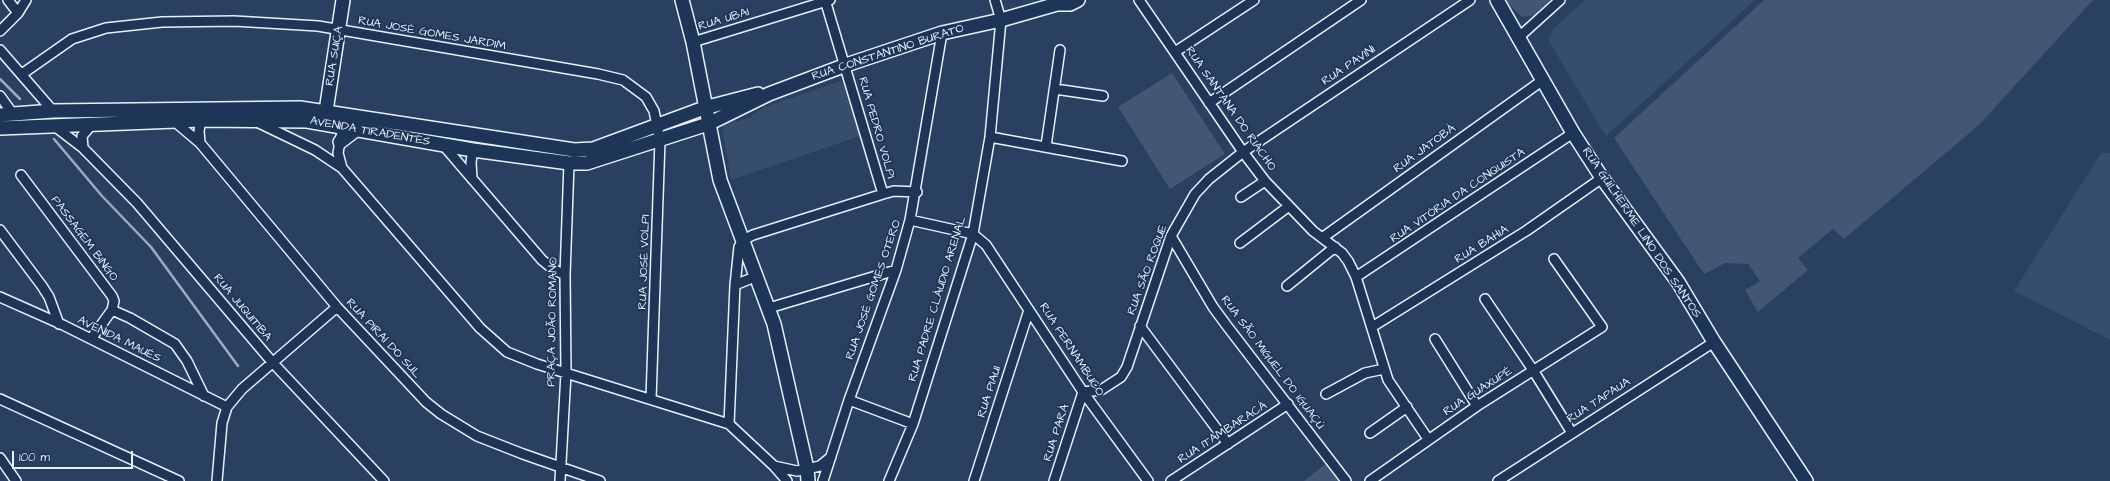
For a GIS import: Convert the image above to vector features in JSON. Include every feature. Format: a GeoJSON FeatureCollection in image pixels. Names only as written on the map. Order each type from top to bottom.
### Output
{"type":"FeatureCollection","features":[{"type":"Feature","properties":{"kind":"main road","name":"RUA SUIÇA"},"geometry":{"type":"LineString","coordinates":[[326,111],[340,31],[343,0]]}},
{"type":"Feature","properties":{"kind":"main road"},"geometry":{"type":"LineString","coordinates":[[682,0],[693,42],[704,108],[724,195],[769,308],[808,475]]}},
{"type":"Feature","properties":{"kind":"main road","name":"RUA CONSTANTINO BURATO"},"geometry":{"type":"LineString","coordinates":[[708,124],[769,94],[846,65],[942,33],[1001,20],[1058,2],[1070,4],[1078,0]]}},
{"type":"Feature","properties":{"kind":"main road","name":"RUA GUILHERME LINO DOS SANTOS"},"geometry":{"type":"LineString","coordinates":[[1497,0],[1574,133],[1602,178],[1678,282],[1714,342],[1806,481]]}},
{"type":"Feature","properties":{"kind":"main road","name":"RUA CONSTANTINO BURATO"},"geometry":{"type":"LineString","coordinates":[[704,108],[760,94],[769,94]]}},
{"type":"Feature","properties":{"kind":"main road","name":"AVENIDA TIRADENTES"},"geometry":{"type":"LineString","coordinates":[[0,115],[53,112],[300,108],[326,111],[357,128],[444,146],[569,164],[587,163],[708,124]]}},
{"type":"Feature","properties":{"kind":"main road","name":"AVENIDA TIRADENTES"},"geometry":{"type":"LineString","coordinates":[[0,128],[93,123],[201,120],[343,120],[574,150],[593,149],[704,108]]}},
{"type":"Feature","properties":{"kind":"main road"},"geometry":{"type":"LineString","coordinates":[[340,142],[357,128]]}},
{"type":"Feature","properties":{"kind":"street"},"geometry":{"type":"LineString","coordinates":[[8,0],[18,13]]}},
{"type":"Feature","properties":{"kind":"street"},"geometry":{"type":"LineString","coordinates":[[0,31],[18,13],[26,0]]}},
{"type":"Feature","properties":{"kind":"street","name":"RUA PADRE CLÁUDIO ARENAL"},"geometry":{"type":"LineString","coordinates":[[889,481],[913,424],[972,234],[990,137],[1001,20],[995,0]]}},
{"type":"Feature","properties":{"kind":"street","name":"RUA SANTANA DO RIACHO"},"geometry":{"type":"LineString","coordinates":[[1139,0],[1209,104],[1265,181],[1322,238],[1342,253],[1356,277],[1384,369],[1394,389],[1428,439]]}},
{"type":"Feature","properties":{"kind":"street"},"geometry":{"type":"LineString","coordinates":[[1175,52],[1254,0]]}},
{"type":"Feature","properties":{"kind":"street"},"geometry":{"type":"LineString","coordinates":[[1209,104],[1361,0]]}},
{"type":"Feature","properties":{"kind":"street","name":"RUA PAVINI"},"geometry":{"type":"LineString","coordinates":[[1243,152],[1470,0]]}},
{"type":"Feature","properties":{"kind":"street"},"geometry":{"type":"LineString","coordinates":[[1518,38],[1560,0]]}},
{"type":"Feature","properties":{"kind":"street","name":"RUA UBAI"},"geometry":{"type":"LineString","coordinates":[[693,42],[827,1]]}},
{"type":"Feature","properties":{"kind":"street","name":"RUA PEDRO VOLPI"},"geometry":{"type":"LineString","coordinates":[[827,1],[883,194]]}},
{"type":"Feature","properties":{"kind":"street","name":"RUA JOSÉ GOMES JARDIM"},"geometry":{"type":"LineString","coordinates":[[22,74],[72,39],[106,28],[162,22],[242,22],[295,24],[598,74],[624,80],[646,97],[654,110],[658,125]]}},
{"type":"Feature","properties":{"kind":"street","name":"RUA JOSÉ GOMES OTERO"},"geometry":{"type":"LineString","coordinates":[[823,481],[849,400],[896,270],[910,220],[942,33]]}},
{"type":"Feature","properties":{"kind":"street"},"geometry":{"type":"LineString","coordinates":[[0,50],[53,112]]}},
{"type":"Feature","properties":{"kind":"street"},"geometry":{"type":"LineString","coordinates":[[1046,146],[1060,50]]}},
{"type":"Feature","properties":{"kind":"street","name":"RUA JATOBÁ"},"geometry":{"type":"LineString","coordinates":[[1322,238],[1543,80]]}},
{"type":"Feature","properties":{"kind":"street"},"geometry":{"type":"LineString","coordinates":[[1055,89],[1103,96]]}},
{"type":"Feature","properties":{"kind":"street"},"geometry":{"type":"LineString","coordinates":[[0,96],[13,114]]}},
{"type":"Feature","properties":{"kind":"street"},"geometry":{"type":"LineString","coordinates":[[200,143],[199,131],[201,120]]}},
{"type":"Feature","properties":{"kind":"street"},"geometry":{"type":"LineString","coordinates":[[342,168],[338,153],[343,120]]}},
{"type":"Feature","properties":{"kind":"street","name":"RUA PIRAÍ DO SUL"},"geometry":{"type":"LineString","coordinates":[[174,121],[200,143],[337,307],[410,387],[441,414],[477,436],[600,481]]}},
{"type":"Feature","properties":{"kind":"street"},"geometry":{"type":"LineString","coordinates":[[253,121],[294,138],[327,157],[342,168],[408,246],[494,342],[523,360],[729,424],[774,466],[787,481]]}},
{"type":"Feature","properties":{"kind":"street"},"geometry":{"type":"LineString","coordinates":[[83,148],[82,136],[93,123]]}},
{"type":"Feature","properties":{"kind":"street","name":"RUA JUQUITIBA"},"geometry":{"type":"LineString","coordinates":[[53,125],[83,148],[137,203],[272,363],[384,481]]}},
{"type":"Feature","properties":{"kind":"street","name":"RUA JOSÉ VOLPI"},"geometry":{"type":"LineString","coordinates":[[651,399],[660,140],[658,125]]}},
{"type":"Feature","properties":{"kind":"street","name":"RUA VITÓRIA DA CONQUISTA"},"geometry":{"type":"LineString","coordinates":[[1356,277],[1574,133]]}},
{"type":"Feature","properties":{"kind":"street"},"geometry":{"type":"LineString","coordinates":[[990,137],[1122,160]]}},
{"type":"Feature","properties":{"kind":"street"},"geometry":{"type":"LineString","coordinates":[[444,146],[472,181],[542,260],[553,269],[566,275]]}},
{"type":"Feature","properties":{"kind":"street"},"geometry":{"type":"LineString","coordinates":[[472,181],[470,162],[473,150]]}},
{"type":"Feature","properties":{"kind":"street","name":"RUA SÃO ROQUE"},"geometry":{"type":"LineString","coordinates":[[1083,392],[1101,390],[1121,377],[1127,367],[1171,236],[1196,194],[1223,166],[1243,152]]}},
{"type":"Feature","properties":{"kind":"street","name":"PRAÇA JOÃO ROMANO"},"geometry":{"type":"LineString","coordinates":[[560,481],[566,373],[566,275],[569,164]]}},
{"type":"Feature","properties":{"kind":"street","name":"PASSAGEM BINGO"},"geometry":{"type":"LineString","coordinates":[[21,175],[112,296],[114,301],[112,310]]}},
{"type":"Feature","properties":{"kind":"street","name":"RUA BAHIA"},"geometry":{"type":"LineString","coordinates":[[1372,327],[1526,231],[1602,178]]}},
{"type":"Feature","properties":{"kind":"street"},"geometry":{"type":"LineString","coordinates":[[1241,197],[1265,181]]}},
{"type":"Feature","properties":{"kind":"street"},"geometry":{"type":"LineString","coordinates":[[729,424],[735,285],[739,246],[743,240],[753,235],[883,194],[894,191],[916,192]]}},
{"type":"Feature","properties":{"kind":"street"},"geometry":{"type":"LineString","coordinates":[[1240,243],[1289,206]]}},
{"type":"Feature","properties":{"kind":"street"},"geometry":{"type":"LineString","coordinates":[[910,220],[972,234]]}},
{"type":"Feature","properties":{"kind":"street"},"geometry":{"type":"LineString","coordinates":[[0,230],[49,297],[59,324]]}},
{"type":"Feature","properties":{"kind":"street","name":"RUA PERNAMBUCO"},"geometry":{"type":"LineString","coordinates":[[972,234],[986,245],[994,254],[1083,392],[1148,481]]}},
{"type":"Feature","properties":{"kind":"street","name":"RUA SÃO MIGUEL DO IGUAÇÚ"},"geometry":{"type":"LineString","coordinates":[[1171,236],[1213,306],[1252,360],[1288,404],[1346,481]]}},
{"type":"Feature","properties":{"kind":"street"},"geometry":{"type":"LineString","coordinates":[[1287,286],[1335,247]]}},
{"type":"Feature","properties":{"kind":"street","name":"RUA GUAXUPÉ"},"geometry":{"type":"LineString","coordinates":[[1370,481],[1477,406],[1602,327],[1554,259]]}},
{"type":"Feature","properties":{"kind":"street"},"geometry":{"type":"LineString","coordinates":[[769,308],[896,270]]}},
{"type":"Feature","properties":{"kind":"street"},"geometry":{"type":"LineString","coordinates":[[735,285],[757,276]]}},
{"type":"Feature","properties":{"kind":"street","name":"AVENIDA MAUÉS"},"geometry":{"type":"LineString","coordinates":[[0,297],[91,339],[226,407]]}},
{"type":"Feature","properties":{"kind":"street"},"geometry":{"type":"LineString","coordinates":[[1485,299],[1533,370],[1572,433]]}},
{"type":"Feature","properties":{"kind":"street"},"geometry":{"type":"LineString","coordinates":[[217,481],[222,423],[226,407],[242,388],[337,307]]}},
{"type":"Feature","properties":{"kind":"street"},"geometry":{"type":"LineString","coordinates":[[91,339],[112,310],[130,318],[175,344],[187,361],[204,396]]}},
{"type":"Feature","properties":{"kind":"street","name":"RUA PIAUI"},"geometry":{"type":"LineString","coordinates":[[974,481],[1029,310]]}},
{"type":"Feature","properties":{"kind":"street"},"geometry":{"type":"LineString","coordinates":[[1140,326],[1228,444]]}},
{"type":"Feature","properties":{"kind":"street"},"geometry":{"type":"LineString","coordinates":[[1435,339],[1477,406]]}},
{"type":"Feature","properties":{"kind":"street","name":"RUA TAPAUA"},"geometry":{"type":"LineString","coordinates":[[1498,481],[1714,342]]}},
{"type":"Feature","properties":{"kind":"street"},"geometry":{"type":"LineString","coordinates":[[1326,394],[1365,373],[1384,369]]}},
{"type":"Feature","properties":{"kind":"street","name":"RUA PARÁ"},"geometry":{"type":"LineString","coordinates":[[1054,481],[1083,392]]}},
{"type":"Feature","properties":{"kind":"street"},"geometry":{"type":"LineString","coordinates":[[0,399],[179,481]]}},
{"type":"Feature","properties":{"kind":"street"},"geometry":{"type":"LineString","coordinates":[[849,400],[913,424]]}},
{"type":"Feature","properties":{"kind":"street"},"geometry":{"type":"LineString","coordinates":[[0,403],[11,405]]}},
{"type":"Feature","properties":{"kind":"street","name":"RUA ITAMBARACÁ"},"geometry":{"type":"LineString","coordinates":[[1171,481],[1288,404]]}},
{"type":"Feature","properties":{"kind":"street"},"geometry":{"type":"LineString","coordinates":[[1370,433],[1407,408]]}},
{"type":"Feature","properties":{"kind":"street"},"geometry":{"type":"LineString","coordinates":[[774,466],[808,475],[832,456]]}},
{"type":"Feature","properties":{"kind":"street"},"geometry":{"type":"LineString","coordinates":[[0,458],[4,471],[16,481]]}},
{"type":"Feature","properties":{"kind":"shaded area"},"geometry":{"type":"Polygon","coordinates":[[[1505,0],[1550,0],[1534,15],[1522,17],[1505,0]]]}},
{"type":"Feature","properties":{"kind":"shaded area"},"geometry":{"type":"Polygon","coordinates":[[[1585,0],[1755,0],[1606,136],[1549,41],[1553,29],[1585,0]]]}},
{"type":"Feature","properties":{"kind":"shaded area"},"geometry":{"type":"Polygon","coordinates":[[[1764,0],[2093,0],[1979,125],[1844,239],[1833,229],[1798,258],[1808,270],[1758,312],[1745,290],[1760,281],[1748,264],[1725,263],[1704,274],[1614,138],[1764,0]]]}},
{"type":"Feature","properties":{"kind":"shaded area"},"geometry":{"type":"Polygon","coordinates":[[[1172,73],[1225,154],[1170,189],[1118,107],[1172,73]]]}},
{"type":"Feature","properties":{"kind":"shaded area"},"geometry":{"type":"Polygon","coordinates":[[[841,81],[844,84],[860,136],[731,180],[722,127],[724,122],[734,117],[737,122],[750,117],[764,107],[841,81]]]}},
{"type":"Feature","properties":{"kind":"shaded area"},"geometry":{"type":"Polygon","coordinates":[[[2101,153],[2110,153],[2110,340],[2014,291],[2101,153]]]}},
{"type":"Feature","properties":{"kind":"shaded area"},"geometry":{"type":"Polygon","coordinates":[[[1327,463],[1341,481],[1304,481],[1327,463]]]}},
{"type":"Feature","properties":{"kind":"waterway"},"geometry":{"type":"LineString","coordinates":[[0,79],[20,99]]}},
{"type":"Feature","properties":{"kind":"waterway"},"geometry":{"type":"LineString","coordinates":[[54,139],[102,196],[151,247],[238,366]]}}]}
